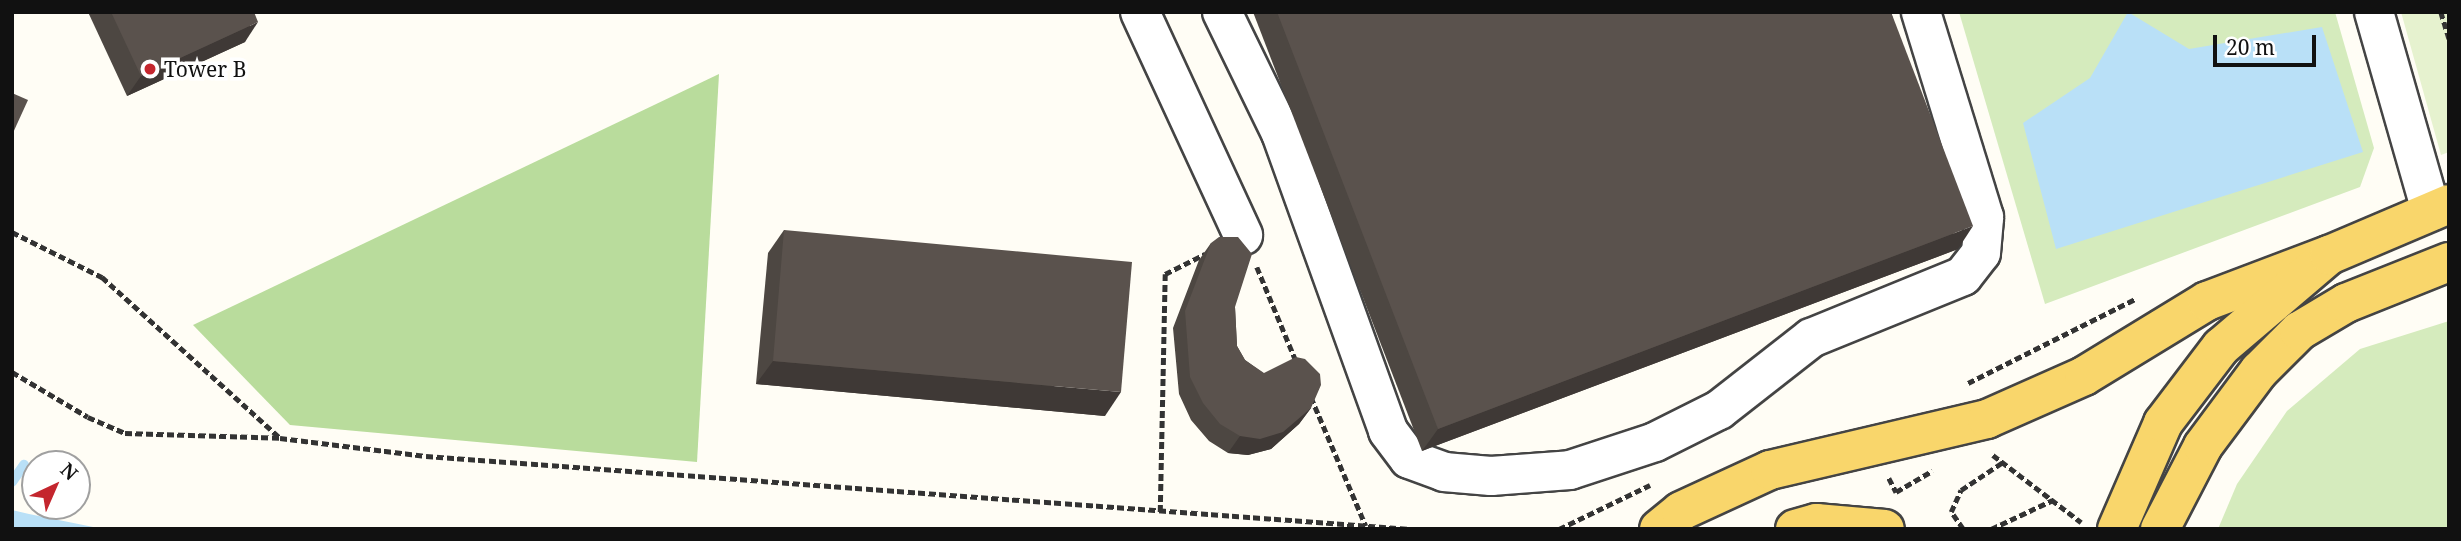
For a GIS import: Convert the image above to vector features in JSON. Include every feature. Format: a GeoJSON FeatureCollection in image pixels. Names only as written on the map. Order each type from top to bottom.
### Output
{"type":"FeatureCollection","features":[{"type":"Feature","properties":{"kind":"main road"},"geometry":{"type":"LineString","coordinates":[[1659,529],[1681,511],[1770,470],[1987,419],[2084,376],[2207,301],[2329,255],[2440,208]]}},
{"type":"Feature","properties":{"kind":"main road"},"geometry":{"type":"LineString","coordinates":[[2118,529],[2163,423],[2221,347],[2329,255]]}},
{"type":"Feature","properties":{"kind":"main road"},"geometry":{"type":"LineString","coordinates":[[2160,529],[2203,446],[2259,371],[2300,331],[2347,303],[2449,262]]}},
{"type":"Feature","properties":{"kind":"main road"},"geometry":{"type":"LineString","coordinates":[[1796,529],[1816,523],[1885,529]]}},
{"type":"Feature","properties":{"kind":"street"},"geometry":{"type":"LineString","coordinates":[[1140,12],[1243,234]]}},
{"type":"Feature","properties":{"kind":"street"},"geometry":{"type":"LineString","coordinates":[[1222,12],[1281,133],[1388,431],[1409,459],[1444,472],[1491,476],[1570,470],[1655,442],[1719,410],[1811,338],[1963,276],[1981,253],[1984,217],[1921,12]]}},
{"type":"Feature","properties":{"kind":"street"},"geometry":{"type":"LineString","coordinates":[[2374,12],[2440,208]]}},
{"type":"Feature","properties":{"kind":"path"},"geometry":{"type":"LineString","coordinates":[[2441,12],[2449,39]]}},
{"type":"Feature","properties":{"kind":"path"},"geometry":{"type":"LineString","coordinates":[[12,232],[102,276],[280,438]]}},
{"type":"Feature","properties":{"kind":"path"},"geometry":{"type":"LineString","coordinates":[[1160,512],[1165,274],[1243,234],[1302,374]]}},
{"type":"Feature","properties":{"kind":"path"},"geometry":{"type":"LineString","coordinates":[[1954,389],[2138,297]]}},
{"type":"Feature","properties":{"kind":"path"},"geometry":{"type":"LineString","coordinates":[[12,372],[88,417],[125,433],[280,438],[426,456],[1410,529]]}},
{"type":"Feature","properties":{"kind":"path"},"geometry":{"type":"LineString","coordinates":[[1307,387],[1366,526]]}},
{"type":"Feature","properties":{"kind":"path"},"geometry":{"type":"LineString","coordinates":[[1987,450],[2089,529]]}},
{"type":"Feature","properties":{"kind":"path"},"geometry":{"type":"LineString","coordinates":[[1963,529],[1951,512],[1961,490],[2003,462]]}},
{"type":"Feature","properties":{"kind":"path"},"geometry":{"type":"LineString","coordinates":[[1886,474],[1896,492],[1943,465]]}},
{"type":"Feature","properties":{"kind":"path"},"geometry":{"type":"LineString","coordinates":[[1559,529],[1660,480]]}},
{"type":"Feature","properties":{"kind":"path"},"geometry":{"type":"LineString","coordinates":[[1992,529],[2006,526],[2053,499]]}},
{"type":"Feature","properties":{"kind":"green space"},"geometry":{"type":"Polygon","coordinates":[[[1959,12],[2335,12],[2374,148],[2360,187],[2045,304],[1959,12]]]}},
{"type":"Feature","properties":{"kind":"green space"},"geometry":{"type":"Polygon","coordinates":[[[2401,12],[2449,12],[2449,152],[2441,155],[2401,12]]]}},
{"type":"Feature","properties":{"kind":"green space"},"geometry":{"type":"Polygon","coordinates":[[[719,74],[697,462],[290,425],[193,325],[719,74]]]}},
{"type":"Feature","properties":{"kind":"green space"},"geometry":{"type":"Polygon","coordinates":[[[2449,321],[2449,529],[2218,529],[2237,484],[2287,411],[2360,349],[2449,321]]]}},
{"type":"Feature","properties":{"kind":"water"},"geometry":{"type":"Polygon","coordinates":[[[2128,12],[2189,49],[2322,27],[2363,152],[2056,249],[2023,123],[2090,78],[2128,12]]]}},
{"type":"Feature","properties":{"kind":"water"},"geometry":{"type":"Polygon","coordinates":[[[12,510],[21,512],[21,520],[59,520],[103,529],[12,529],[12,510]]]}},
{"type":"Feature","properties":{"kind":"building","name":"Tower B"},"geometry":{"type":"Polygon","coordinates":[[[111,12],[254,12],[258,22],[141,76],[111,12]]]}},
{"type":"Feature","properties":{"kind":"building"},"geometry":{"type":"Polygon","coordinates":[[[1277,12],[1891,12],[1973,226],[1438,429],[1277,12]]]}},
{"type":"Feature","properties":{"kind":"building"},"geometry":{"type":"Polygon","coordinates":[[[12,93],[28,100],[12,135],[12,93]]]}},
{"type":"Feature","properties":{"kind":"building"},"geometry":{"type":"Polygon","coordinates":[[[784,230],[1132,262],[1121,392],[773,361],[784,230]]]}},
{"type":"Feature","properties":{"kind":"building"},"geometry":{"type":"Polygon","coordinates":[[[1219,237],[1238,237],[1252,254],[1235,307],[1237,346],[1245,360],[1264,373],[1296,357],[1305,359],[1320,374],[1321,385],[1311,408],[1283,432],[1260,439],[1240,436],[1220,424],[1203,403],[1190,377],[1185,311],[1211,243],[1219,237]]]}},
{"type":"Feature","properties":{"kind":"waterway"},"geometry":{"type":"LineString","coordinates":[[12,482],[21,469]]}},
{"type":"Feature","properties":{"kind":"place","name":"Tower B"},"geometry":{"type":"Point","coordinates":[150,69]}}]}
